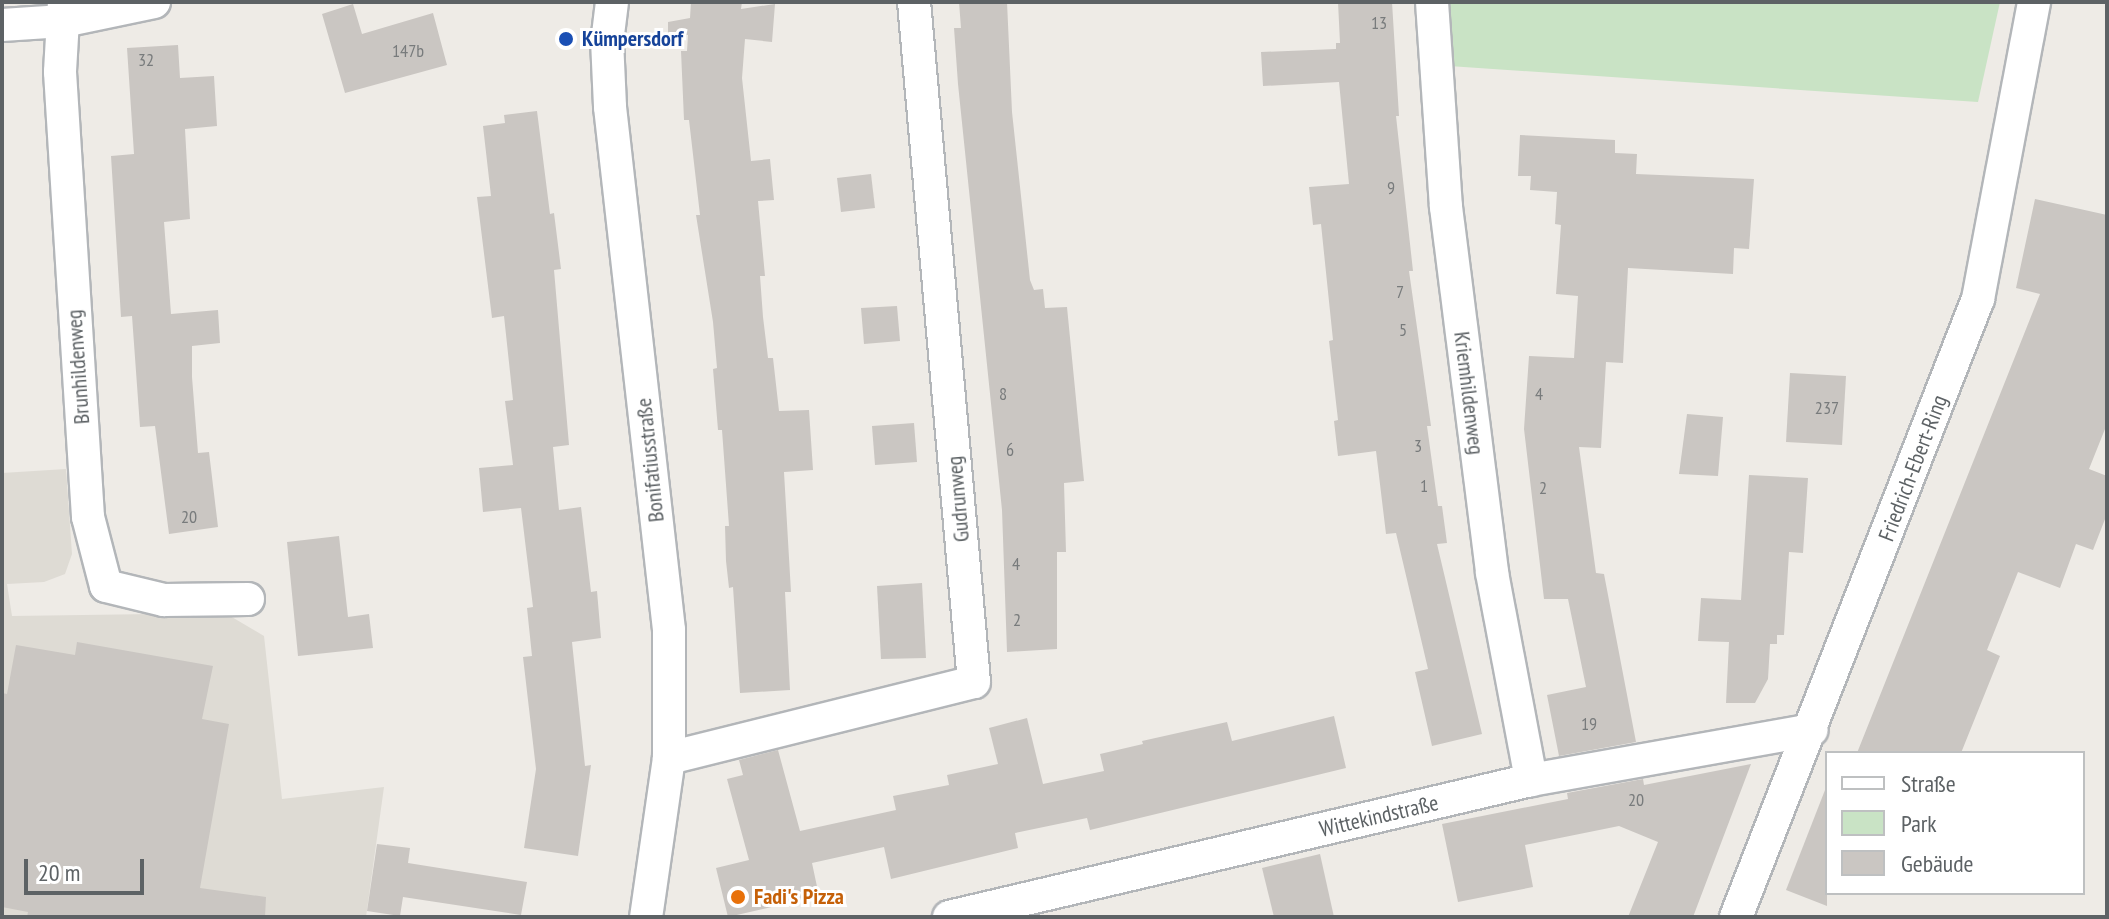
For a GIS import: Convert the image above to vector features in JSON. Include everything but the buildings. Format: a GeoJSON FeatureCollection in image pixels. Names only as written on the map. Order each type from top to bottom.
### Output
{"type":"FeatureCollection","features":[{"type":"Feature","properties":{"kind":"street"},"geometry":{"type":"LineString","coordinates":[[2,25],[64,11],[154,2]]}},
{"type":"Feature","properties":{"kind":"street","name":"Bonifatiusstraße"},"geometry":{"type":"LineString","coordinates":[[612,2],[607,40],[610,107],[669,630],[669,758],[646,917]]}},
{"type":"Feature","properties":{"kind":"street","name":"Gudrunweg"},"geometry":{"type":"LineString","coordinates":[[669,758],[974,682],[914,2]]}},
{"type":"Feature","properties":{"kind":"street","name":"Kriemhildenweg"},"geometry":{"type":"LineString","coordinates":[[1432,2],[1446,207],[1488,543],[1531,780]]}},
{"type":"Feature","properties":{"kind":"street","name":"Friedrich-Ebert-Ring"},"geometry":{"type":"LineString","coordinates":[[1736,917],[1812,730],[1978,299],[2034,2]]}},
{"type":"Feature","properties":{"kind":"street","name":"Brunhildenweg"},"geometry":{"type":"LineString","coordinates":[[64,11],[60,72],[88,517],[106,586],[164,600],[248,599]]}},
{"type":"Feature","properties":{"kind":"street","name":"Wittekindstraße"},"geometry":{"type":"LineString","coordinates":[[949,917],[1531,780],[1812,730]]}},
{"type":"Feature","properties":{"kind":"shaded area"},"geometry":{"type":"Polygon","coordinates":[[[66,469],[72,554],[65,574],[44,582],[7,584],[12,616],[225,613],[264,636],[282,799],[384,787],[366,917],[2,917],[2,473],[66,469]]]}},
{"type":"Feature","properties":{"kind":"green space"},"geometry":{"type":"Polygon","coordinates":[[[1448,2],[2000,2],[1978,102],[1449,66],[1448,2]]]}},
{"type":"Feature","properties":{"kind":"place","name":"Kümpersdorf"},"geometry":{"type":"Point","coordinates":[566,39]}},
{"type":"Feature","properties":{"kind":"place","name":"Fadi's Pizza"},"geometry":{"type":"Point","coordinates":[738,897]}}]}
